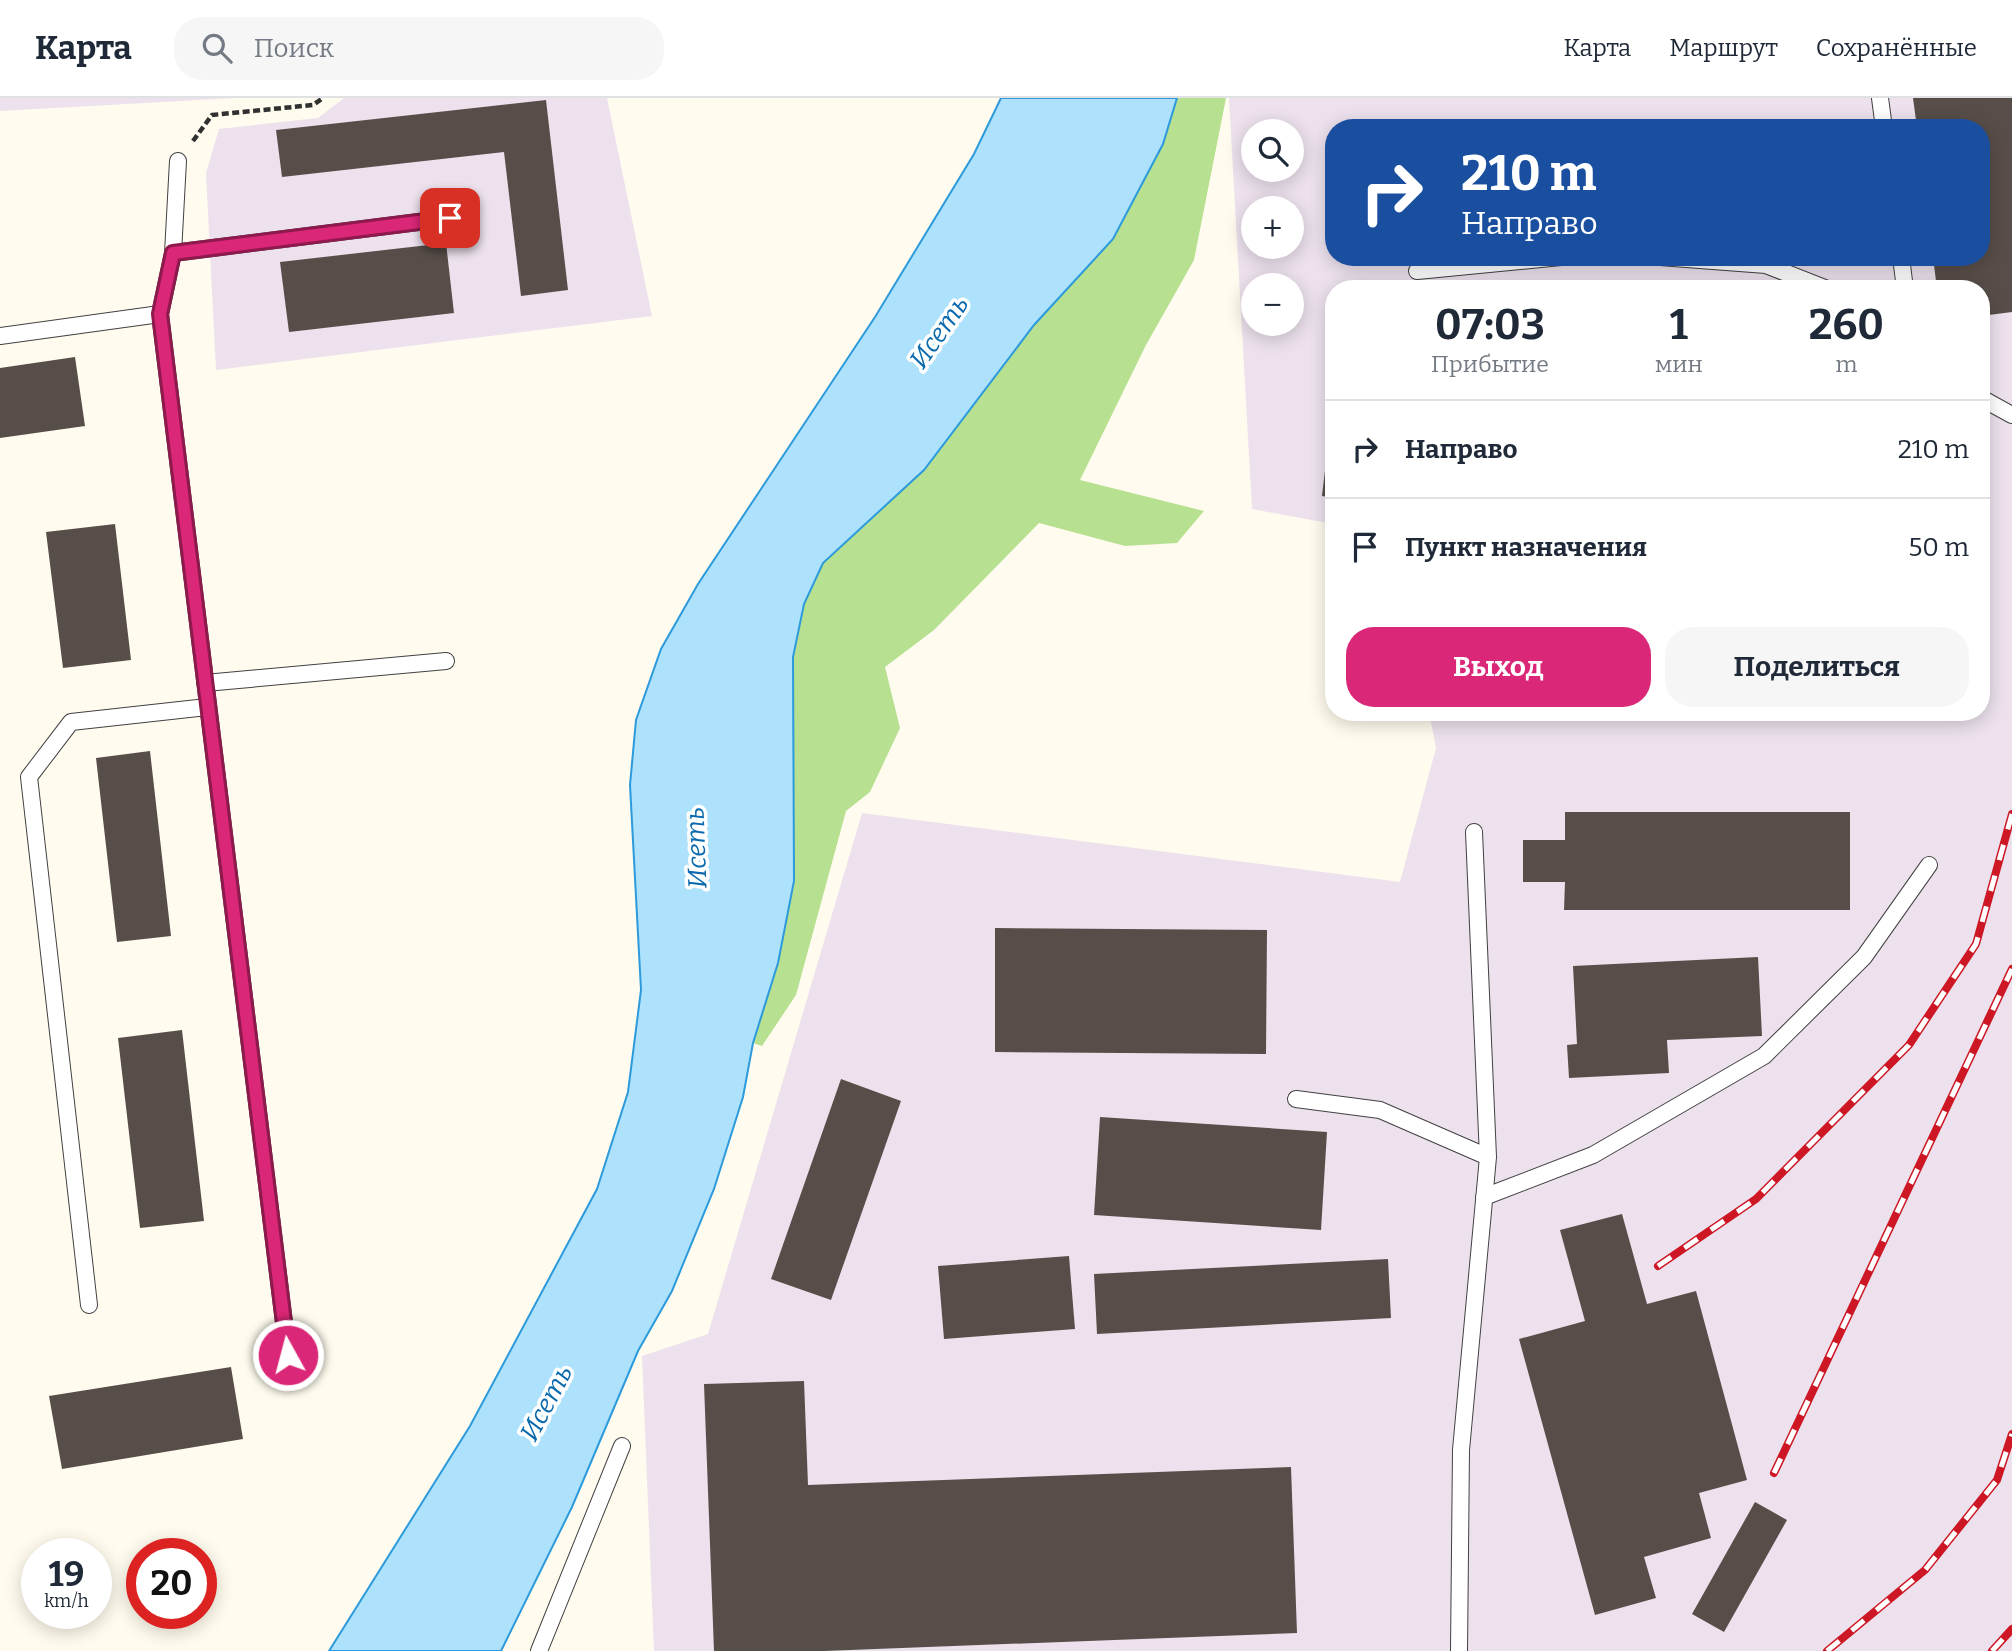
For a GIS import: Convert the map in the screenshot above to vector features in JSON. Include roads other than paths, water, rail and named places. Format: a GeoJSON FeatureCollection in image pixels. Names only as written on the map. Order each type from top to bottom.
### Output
{"type":"FeatureCollection","features":[{"type":"Feature","properties":{"kind":"lane"},"geometry":{"type":"LineString","coordinates":[[1880,98],[1883,119]]}},
{"type":"Feature","properties":{"kind":"lane"},"geometry":{"type":"LineString","coordinates":[[178,161],[173,253],[160,314],[288,1355]]}},
{"type":"Feature","properties":{"kind":"lane"},"geometry":{"type":"LineString","coordinates":[[173,253],[450,218]]}},
{"type":"Feature","properties":{"kind":"lane"},"geometry":{"type":"LineString","coordinates":[[1417,271],[1468,266]]}},
{"type":"Feature","properties":{"kind":"lane"},"geometry":{"type":"LineString","coordinates":[[1769,266],[1804,280]]}},
{"type":"Feature","properties":{"kind":"lane"},"geometry":{"type":"LineString","coordinates":[[0,336],[160,314]]}},
{"type":"Feature","properties":{"kind":"lane"},"geometry":{"type":"LineString","coordinates":[[1990,403],[2012,415]]}},
{"type":"Feature","properties":{"kind":"lane"},"geometry":{"type":"LineString","coordinates":[[205,683],[446,661]]}},
{"type":"Feature","properties":{"kind":"lane"},"geometry":{"type":"LineString","coordinates":[[89,1304],[29,777],[71,722],[207,707]]}},
{"type":"Feature","properties":{"kind":"lane"},"geometry":{"type":"LineString","coordinates":[[1459,1651],[1461,1450],[1488,1157],[1474,832]]}},
{"type":"Feature","properties":{"kind":"lane"},"geometry":{"type":"LineString","coordinates":[[1484,1197],[1593,1155],[1764,1056],[1864,957],[1929,865]]}},
{"type":"Feature","properties":{"kind":"lane"},"geometry":{"type":"LineString","coordinates":[[1296,1099],[1380,1110],[1488,1157]]}},
{"type":"Feature","properties":{"kind":"lane"},"geometry":{"type":"LineString","coordinates":[[539,1651],[622,1446]]}},
{"type":"Feature","properties":{"kind":"water","name":"Исеть"},"geometry":{"type":"Polygon","coordinates":[[[1001,98],[1177,98],[1163,144],[1113,239],[1034,325],[924,470],[823,563],[804,604],[793,657],[794,881],[778,963],[753,1043],[743,1097],[714,1189],[672,1291],[638,1351],[572,1507],[501,1651],[329,1651],[470,1426],[597,1189],[628,1092],[641,990],[630,785],[636,720],[661,649],[698,584],[875,317],[974,154],[1001,98]]]}},
{"type":"Feature","properties":{"kind":"railway"},"geometry":{"type":"LineString","coordinates":[[1658,1266],[1756,1199],[1909,1045],[1976,944],[2012,814]]}},
{"type":"Feature","properties":{"kind":"railway"},"geometry":{"type":"LineString","coordinates":[[1774,1473],[2012,969]]}},
{"type":"Feature","properties":{"kind":"railway"},"geometry":{"type":"LineString","coordinates":[[1827,1651],[1925,1570],[1997,1480],[2012,1434]]}},
{"type":"Feature","properties":{"kind":"railway"},"geometry":{"type":"LineString","coordinates":[[1992,1651],[2012,1629]]}}]}
